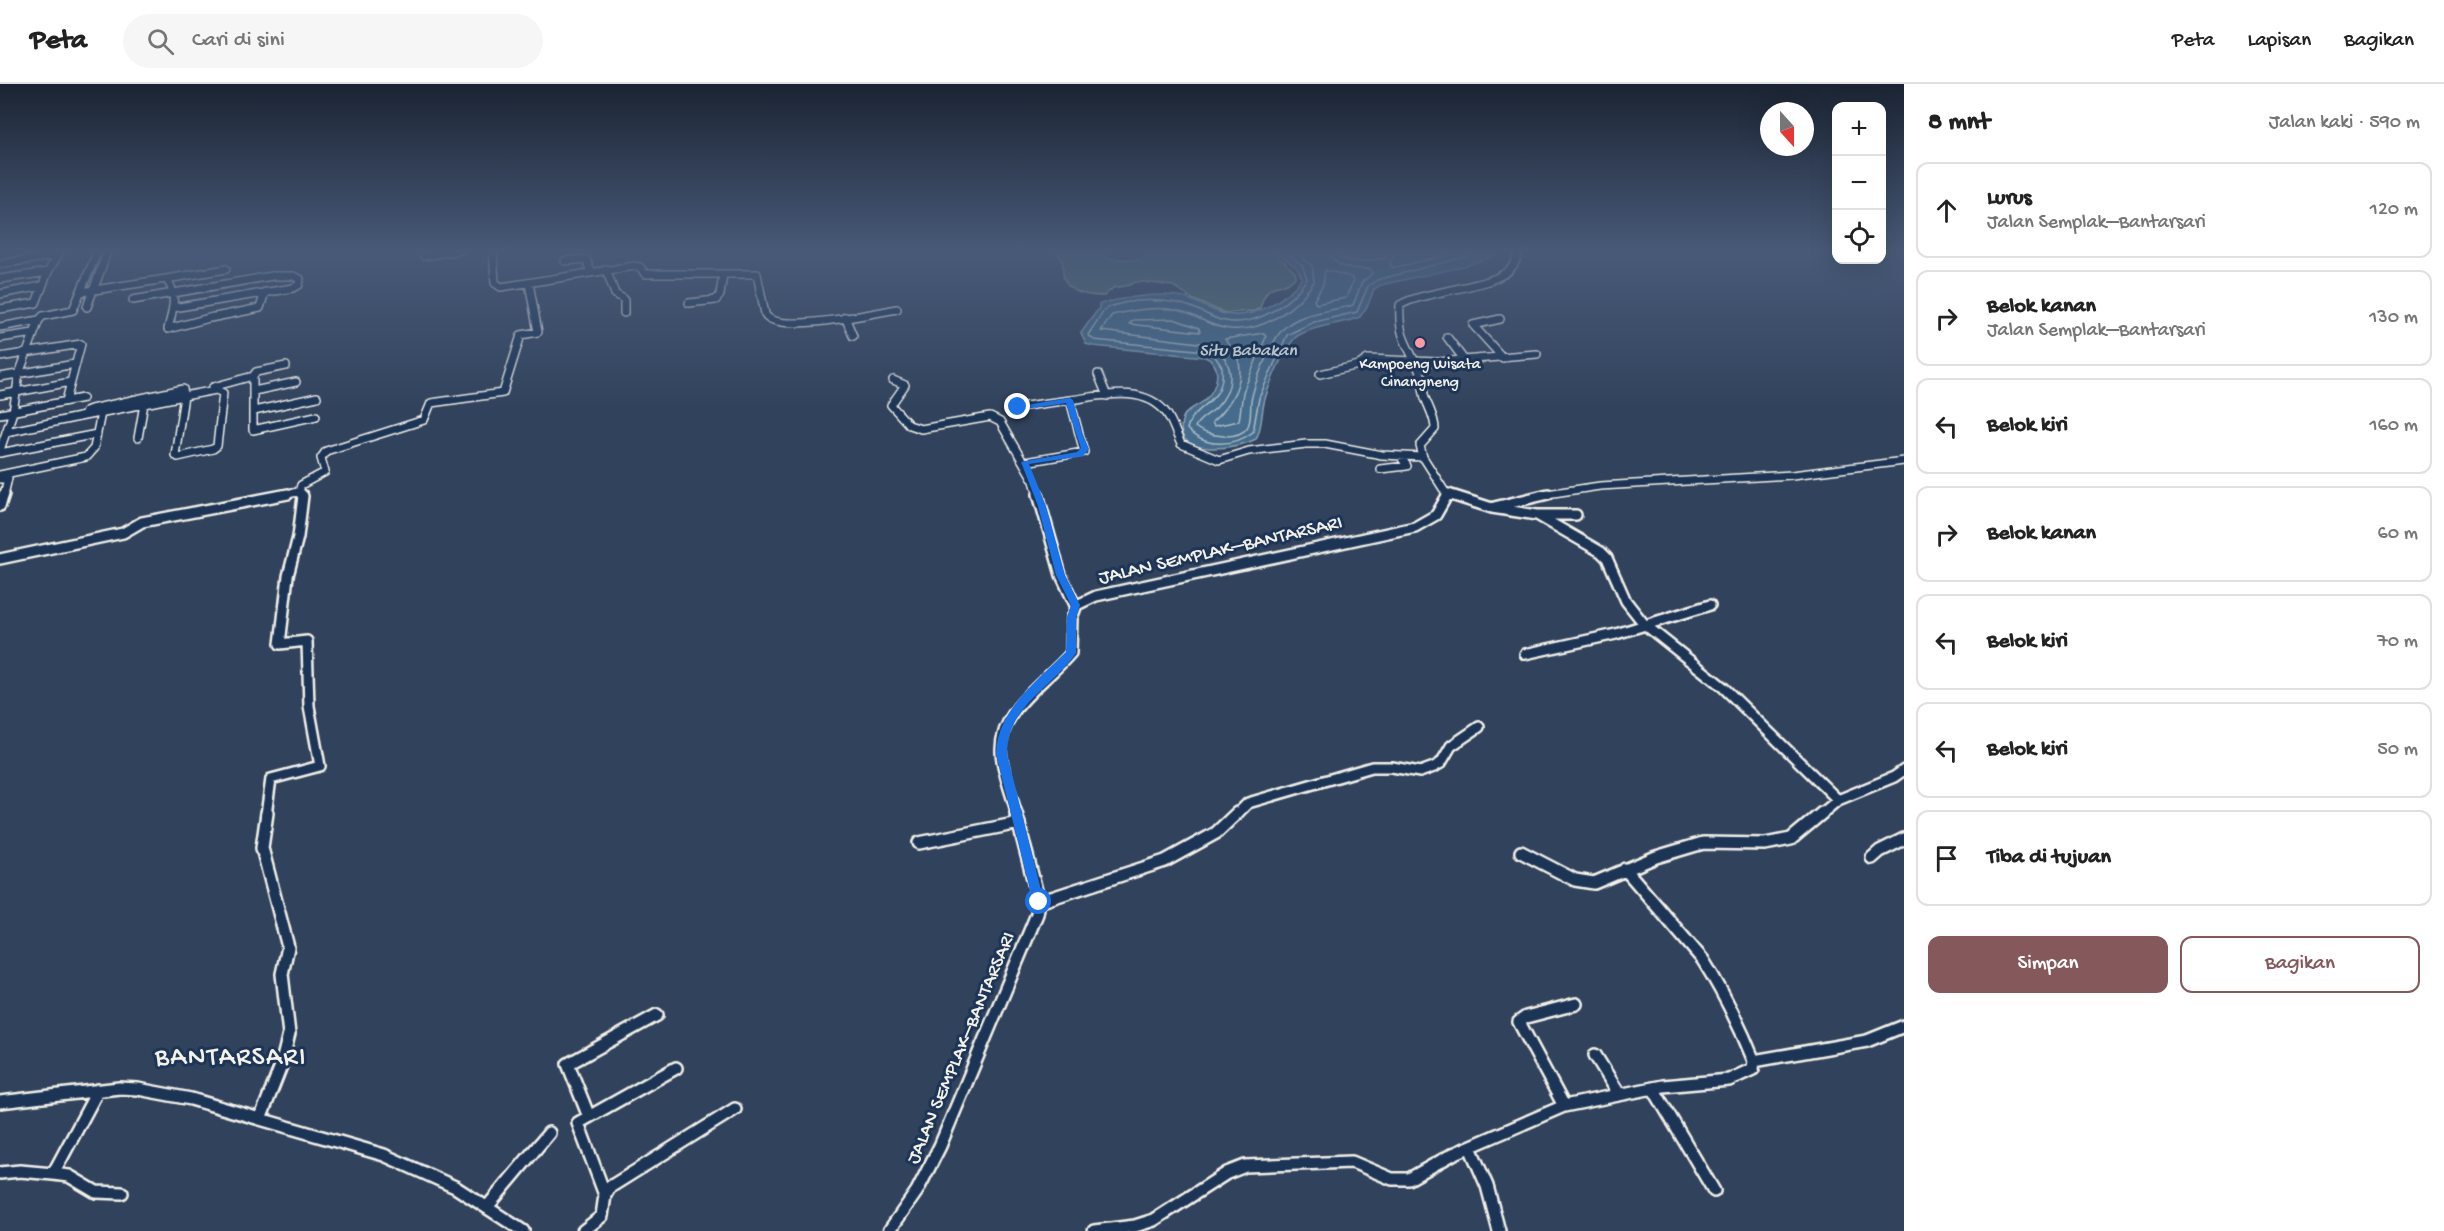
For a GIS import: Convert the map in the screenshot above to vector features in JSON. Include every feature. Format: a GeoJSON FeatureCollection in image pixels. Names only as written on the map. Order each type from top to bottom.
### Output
{"type":"FeatureCollection","features":[{"type":"Feature","properties":{"kind":"street"},"geometry":{"type":"LineString","coordinates":[[0,309],[33,304]]}},
{"type":"Feature","properties":{"kind":"street"},"geometry":{"type":"LineString","coordinates":[[0,326],[30,318],[36,304]]}},
{"type":"Feature","properties":{"kind":"street"},"geometry":{"type":"LineString","coordinates":[[76,304],[73,310],[43,316],[39,320],[20,374],[13,412],[0,452],[97,434]]}},
{"type":"Feature","properties":{"kind":"street"},"geometry":{"type":"LineString","coordinates":[[173,304],[168,329],[171,330],[213,317],[260,308],[263,304]]}},
{"type":"Feature","properties":{"kind":"street"},"geometry":{"type":"LineString","coordinates":[[173,308],[199,304]]}},
{"type":"Feature","properties":{"kind":"street"},"geometry":{"type":"LineString","coordinates":[[299,492],[301,485],[325,472],[321,458],[326,451],[424,420],[431,403],[503,393],[509,381],[520,335],[538,332],[533,304]]}},
{"type":"Feature","properties":{"kind":"street"},"geometry":{"type":"LineString","coordinates":[[624,304],[624,313]]}},
{"type":"Feature","properties":{"kind":"street"},"geometry":{"type":"LineString","coordinates":[[762,304],[768,320],[774,323],[815,322],[897,309]]}},
{"type":"Feature","properties":{"kind":"street"},"geometry":{"type":"LineString","coordinates":[[1402,304],[1399,312],[1400,332],[1421,376],[1425,397],[1435,423],[1435,429],[1420,446],[1423,457],[1448,494],[1491,508],[1537,515],[1576,515]]}},
{"type":"Feature","properties":{"kind":"street"},"geometry":{"type":"LineString","coordinates":[[845,317],[853,336]]}},
{"type":"Feature","properties":{"kind":"street"},"geometry":{"type":"LineString","coordinates":[[1500,319],[1473,325],[1503,358]]}},
{"type":"Feature","properties":{"kind":"street"},"geometry":{"type":"LineString","coordinates":[[0,326],[39,320]]}},
{"type":"Feature","properties":{"kind":"street"},"geometry":{"type":"LineString","coordinates":[[0,338],[34,333]]}},
{"type":"Feature","properties":{"kind":"street"},"geometry":{"type":"LineString","coordinates":[[1447,337],[1465,361]]}},
{"type":"Feature","properties":{"kind":"street"},"geometry":{"type":"LineString","coordinates":[[0,357],[79,343],[82,345],[66,401]]}},
{"type":"Feature","properties":{"kind":"street"},"geometry":{"type":"LineString","coordinates":[[1320,374],[1359,364],[1368,359],[1465,361],[1537,354]]}},
{"type":"Feature","properties":{"kind":"street"},"geometry":{"type":"LineString","coordinates":[[0,377],[75,364]]}},
{"type":"Feature","properties":{"kind":"street"},"geometry":{"type":"LineString","coordinates":[[197,393],[200,390],[253,376],[256,372],[286,366]]}},
{"type":"Feature","properties":{"kind":"street"},"geometry":{"type":"LineString","coordinates":[[1098,374],[1107,396]]}},
{"type":"Feature","properties":{"kind":"street"},"geometry":{"type":"LineString","coordinates":[[253,376],[253,430],[316,416]]}},
{"type":"Feature","properties":{"kind":"street"},"geometry":{"type":"LineString","coordinates":[[893,380],[905,385],[891,405],[900,418],[909,425],[921,429],[993,417],[1000,422],[1025,462],[1042,506],[1061,575],[1075,605],[1072,617],[1071,653],[1023,702],[1003,730],[1001,754],[1039,902],[1165,861],[1216,833],[1248,803],[1360,769],[1384,766],[1420,772],[1444,759],[1451,746],[1479,727]]}},
{"type":"Feature","properties":{"kind":"street"},"geometry":{"type":"LineString","coordinates":[[0,395],[71,382]]}},
{"type":"Feature","properties":{"kind":"street"},"geometry":{"type":"LineString","coordinates":[[254,391],[296,382]]}},
{"type":"Feature","properties":{"kind":"street"},"geometry":{"type":"LineString","coordinates":[[6,432],[84,417],[101,413],[184,396],[197,393],[222,391],[217,446],[213,449],[178,457],[175,455],[184,396],[184,390],[178,389],[91,409],[86,411],[84,417]]}},
{"type":"Feature","properties":{"kind":"street"},"geometry":{"type":"LineString","coordinates":[[1018,407],[1107,396],[1133,396],[1153,402],[1168,416],[1181,444],[1213,459],[1224,459],[1268,447],[1316,444],[1401,457],[1423,457]]}},
{"type":"Feature","properties":{"kind":"street"},"geometry":{"type":"LineString","coordinates":[[254,411],[317,397]]}},
{"type":"Feature","properties":{"kind":"street"},"geometry":{"type":"LineString","coordinates":[[0,414],[83,398]]}},
{"type":"Feature","properties":{"kind":"street"},"geometry":{"type":"LineString","coordinates":[[1025,462],[1084,452],[1070,400]]}},
{"type":"Feature","properties":{"kind":"street"},"geometry":{"type":"LineString","coordinates":[[138,438],[144,404]]}},
{"type":"Feature","properties":{"kind":"street"},"geometry":{"type":"LineString","coordinates":[[0,477],[86,457],[94,448],[101,413]]}},
{"type":"Feature","properties":{"kind":"street"},"geometry":{"type":"LineString","coordinates":[[1380,469],[1407,466],[1401,457]]}},
{"type":"Feature","properties":{"kind":"street"},"geometry":{"type":"LineString","coordinates":[[1491,508],[1535,496],[1603,485],[1657,480],[1775,476],[1904,461]]}},
{"type":"Feature","properties":{"kind":"street"},"geometry":{"type":"LineString","coordinates":[[0,477],[8,478],[9,481],[0,506]]}},
{"type":"Feature","properties":{"kind":"street"},"geometry":{"type":"LineString","coordinates":[[0,559],[123,533],[142,522],[221,505],[299,492]]}},
{"type":"Feature","properties":{"kind":"street"},"geometry":{"type":"LineString","coordinates":[[261,1117],[282,1066],[289,1034],[282,979],[288,947],[262,848],[271,779],[320,766],[309,706],[307,641],[280,644],[288,576],[298,537],[303,496],[299,492]]}},
{"type":"Feature","properties":{"kind":"street","name":"JALAN SEMPLAK–BANTARSARI"},"geometry":{"type":"LineString","coordinates":[[1075,605],[1096,596],[1415,527],[1428,522],[1442,510],[1448,494]]}},
{"type":"Feature","properties":{"kind":"street"},"geometry":{"type":"LineString","coordinates":[[1537,515],[1601,552],[1607,558],[1626,601],[1644,624],[1723,687],[1838,800]]}},
{"type":"Feature","properties":{"kind":"street"},"geometry":{"type":"LineString","coordinates":[[1525,654],[1616,634],[1710,605]]}},
{"type":"Feature","properties":{"kind":"street"},"geometry":{"type":"LineString","coordinates":[[1521,852],[1588,884],[1594,883],[1656,857],[1703,843],[1765,844],[1791,839],[1838,800],[1894,777],[1904,770]]}},
{"type":"Feature","properties":{"kind":"street"},"geometry":{"type":"LineString","coordinates":[[919,843],[1019,823]]}},
{"type":"Feature","properties":{"kind":"street"},"geometry":{"type":"LineString","coordinates":[[1872,858],[1880,851],[1904,839]]}},
{"type":"Feature","properties":{"kind":"street"},"geometry":{"type":"LineString","coordinates":[[1094,1231],[1135,1226],[1154,1220],[1227,1173],[1245,1166],[1352,1162],[1392,1179],[1409,1179],[1453,1154],[1564,1106],[1653,1088],[1729,1080],[1748,1073],[1753,1069],[1755,1061],[1725,997],[1703,960],[1625,869]]}},
{"type":"Feature","properties":{"kind":"street","name":"JALAN SEMPLAK–BANTARSARI"},"geometry":{"type":"LineString","coordinates":[[889,1231],[917,1191],[940,1146],[1037,914],[1039,902]]}},
{"type":"Feature","properties":{"kind":"street"},"geometry":{"type":"LineString","coordinates":[[1564,1106],[1519,1022],[1526,1017],[1576,1004]]}},
{"type":"Feature","properties":{"kind":"street"},"geometry":{"type":"LineString","coordinates":[[589,1117],[568,1064],[657,1015]]}},
{"type":"Feature","properties":{"kind":"street"},"geometry":{"type":"LineString","coordinates":[[1755,1061],[1867,1041],[1904,1026]]}},
{"type":"Feature","properties":{"kind":"street"},"geometry":{"type":"LineString","coordinates":[[1595,1055],[1619,1094]]}},
{"type":"Feature","properties":{"kind":"street"},"geometry":{"type":"LineString","coordinates":[[605,1194],[578,1123],[676,1068]]}},
{"type":"Feature","properties":{"kind":"street"},"geometry":{"type":"LineString","coordinates":[[1653,1088],[1714,1191]]}},
{"type":"Feature","properties":{"kind":"street"},"geometry":{"type":"LineString","coordinates":[[0,1102],[98,1090],[138,1089],[167,1093],[261,1117],[384,1155],[455,1187],[488,1206],[523,1231]]}},
{"type":"Feature","properties":{"kind":"street"},"geometry":{"type":"LineString","coordinates":[[53,1174],[98,1090]]}},
{"type":"Feature","properties":{"kind":"street"},"geometry":{"type":"LineString","coordinates":[[583,1231],[602,1216],[605,1194],[609,1187],[735,1109]]}},
{"type":"Feature","properties":{"kind":"street"},"geometry":{"type":"LineString","coordinates":[[488,1206],[549,1133]]}},
{"type":"Feature","properties":{"kind":"street"},"geometry":{"type":"LineString","coordinates":[[1470,1147],[1487,1186],[1499,1231]]}},
{"type":"Feature","properties":{"kind":"street"},"geometry":{"type":"LineString","coordinates":[[0,1173],[20,1171],[69,1176],[96,1192],[122,1193]]}},
{"type":"Feature","properties":{"kind":"green space"},"geometry":{"type":"Polygon","coordinates":[[[1203,304],[1262,304],[1260,308],[1254,311],[1225,313],[1203,304]]]}},
{"type":"Feature","properties":{"kind":"water","name":"Situ Babakan"},"geometry":{"type":"Polygon","coordinates":[[[1101,304],[1198,304],[1226,314],[1236,315],[1258,311],[1272,304],[1369,304],[1360,317],[1314,329],[1294,339],[1270,384],[1256,439],[1223,448],[1197,446],[1187,442],[1182,433],[1182,421],[1185,414],[1205,400],[1213,389],[1217,371],[1211,361],[1205,357],[1093,346],[1086,344],[1081,333],[1101,304]]]}},
{"type":"Feature","properties":{"kind":"place","name":"Kampoeng Wisata Cinangneng"},"geometry":{"type":"Point","coordinates":[1420,343]}},
{"type":"Feature","properties":{"kind":"district","name":"BANTARSARI"},"geometry":{"type":"Point","coordinates":[231,1055]}},
{"type":"Feature","properties":{"kind":"route"},"geometry":{"type":"LineString","coordinates":[[1018,407],[1070,400],[1077,430],[1085,449],[1080,454],[1025,462],[1037,489],[1061,575],[1075,605],[1072,612],[1071,653],[1023,702],[1007,722],[1002,738],[1001,754],[1039,902]]}}]}
